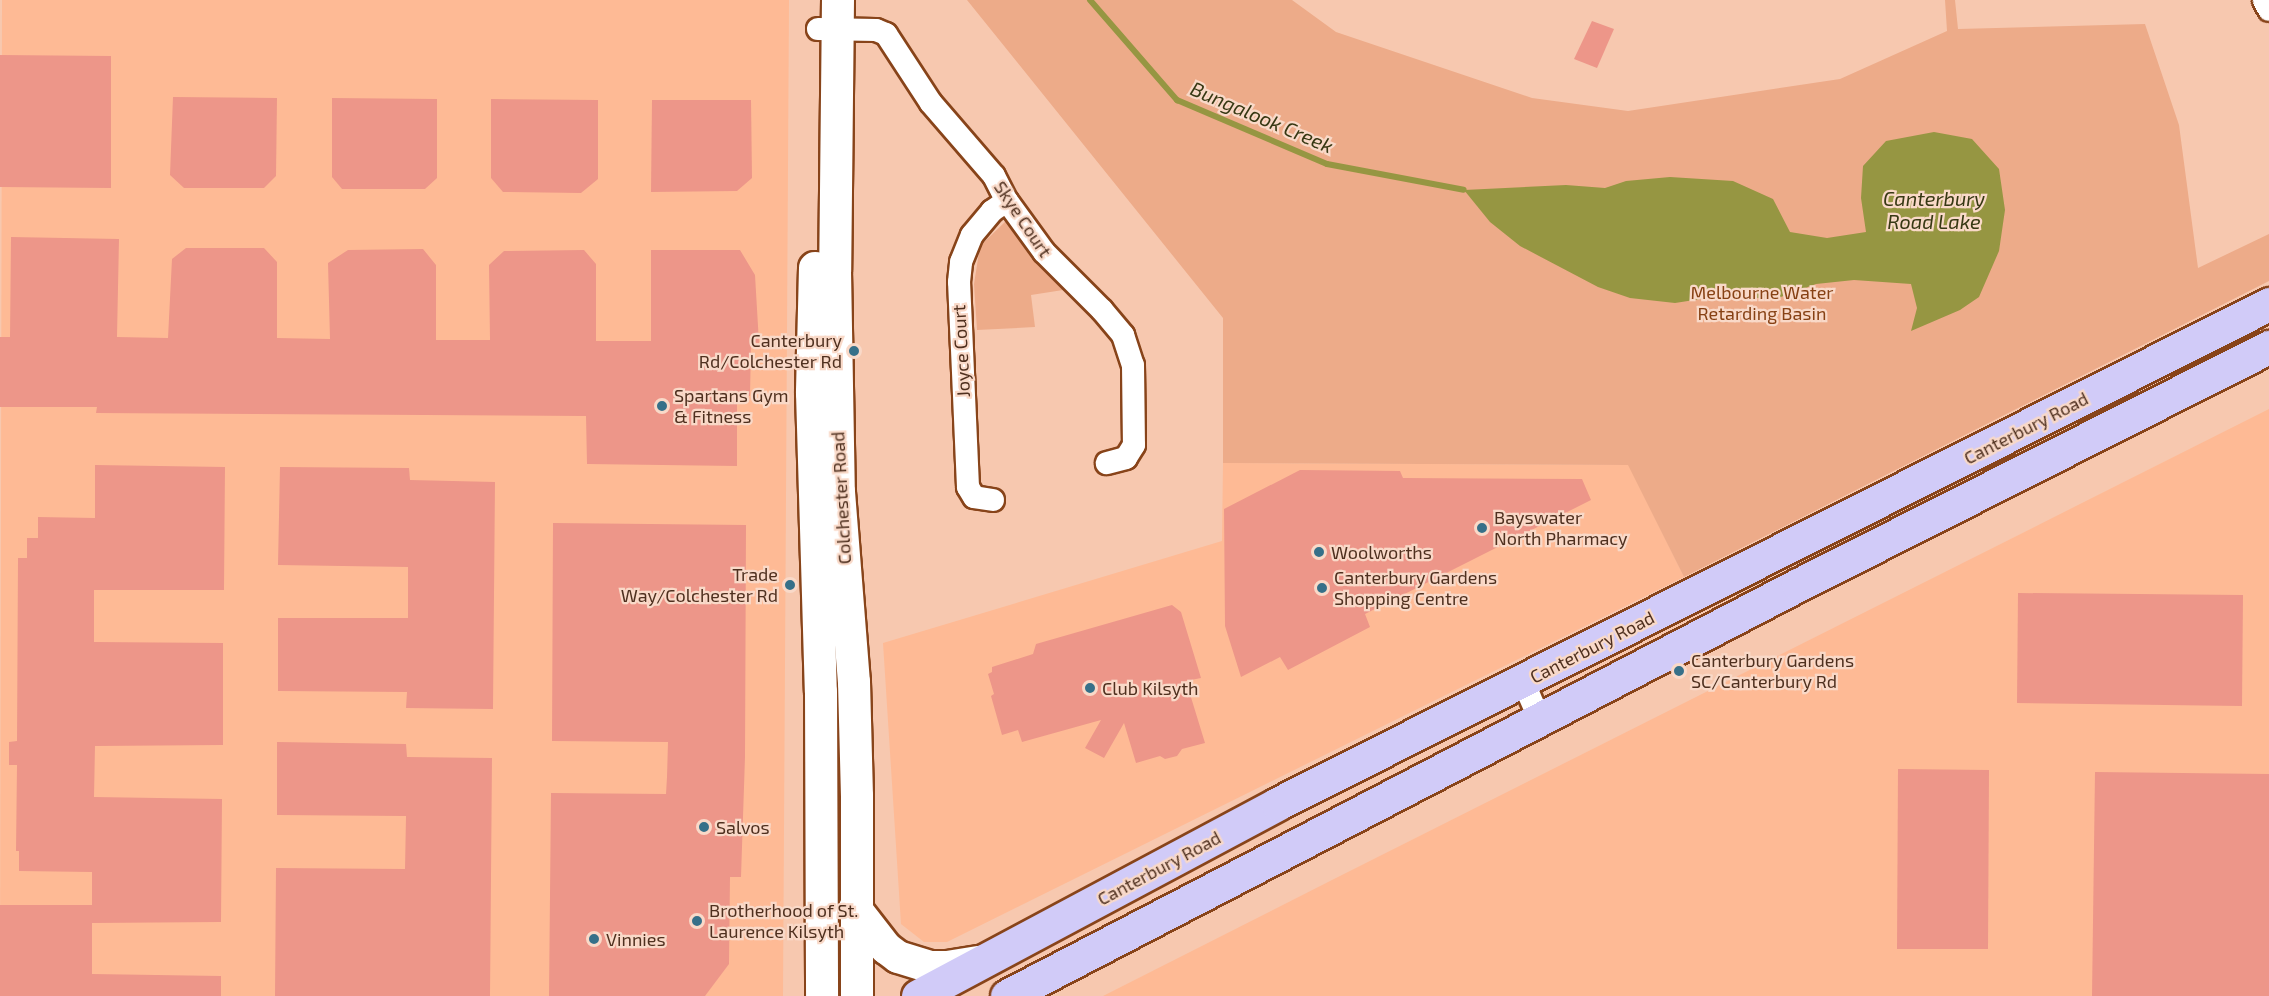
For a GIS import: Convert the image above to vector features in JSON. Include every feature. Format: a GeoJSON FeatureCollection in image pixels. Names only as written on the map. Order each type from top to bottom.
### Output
{"type":"FeatureCollection","features":[{"type":"Feature","properties":{"kind":"main road","name":"Colchester Road"},"geometry":{"type":"LineString","coordinates":[[828,14],[839,492],[854,682],[857,796],[855,908],[857,996]]}},
{"type":"Feature","properties":{"kind":"main road","name":"Colchester Road"},"geometry":{"type":"LineString","coordinates":[[822,996],[821,692],[812,393],[828,14]]}},
{"type":"Feature","properties":{"kind":"main road","name":"Canterbury Road"},"geometry":{"type":"LineString","coordinates":[[918,996],[986,962],[1229,830],[2269,304]]}},
{"type":"Feature","properties":{"kind":"main road","name":"Canterbury Road"},"geometry":{"type":"LineString","coordinates":[[1007,996],[1539,718],[2269,347]]}},
{"type":"Feature","properties":{"kind":"main road"},"geometry":{"type":"LineString","coordinates":[[2173,353],[2190,387]]}},
{"type":"Feature","properties":{"kind":"main road"},"geometry":{"type":"LineString","coordinates":[[1229,830],[1250,871]]}},
{"type":"Feature","properties":{"kind":"main road"},"geometry":{"type":"LineString","coordinates":[[1199,846],[1221,886]]}},
{"type":"Feature","properties":{"kind":"main road"},"geometry":{"type":"LineString","coordinates":[[855,908],[886,948],[907,961],[947,967],[986,962]]}},
{"type":"Feature","properties":{"kind":"street"},"geometry":{"type":"LineString","coordinates":[[2264,0],[2269,10]]}},
{"type":"Feature","properties":{"kind":"street","name":"Skye Court"},"geometry":{"type":"LineString","coordinates":[[828,14],[886,34],[931,103],[994,177],[1007,201],[1044,252],[1102,310],[1123,336],[1129,349],[1135,385],[1134,445],[1126,458],[1107,463]]}},
{"type":"Feature","properties":{"kind":"street","name":"Joyce Court"},"geometry":{"type":"LineString","coordinates":[[982,496],[959,301],[961,262],[972,235],[992,211],[1007,201]]}},
{"type":"Feature","properties":{"kind":"street"},"geometry":{"type":"LineString","coordinates":[[1523,681],[1539,718]]}},
{"type":"Feature","properties":{"kind":"shaded area"},"geometry":{"type":"Polygon","coordinates":[[[2,0],[789,0],[783,996],[0,996],[2,0]]]}},
{"type":"Feature","properties":{"kind":"shaded area"},"geometry":{"type":"Polygon","coordinates":[[[2269,409],[2269,996],[1103,996],[1334,879],[2269,409]]]}},
{"type":"Feature","properties":{"kind":"shaded area"},"geometry":{"type":"Polygon","coordinates":[[[1223,463],[1629,465],[1684,577],[947,942],[924,942],[901,924],[883,643],[1222,541],[1223,463]]]}},
{"type":"Feature","properties":{"kind":"green space","name":"Melbourne Water Retarding Basin"},"geometry":{"type":"Polygon","coordinates":[[[967,0],[1292,0],[1336,32],[1532,98],[1628,111],[1840,79],[1947,31],[1945,0],[1955,0],[1958,29],[2145,24],[2179,125],[2198,268],[2269,234],[2269,281],[1684,577],[1628,465],[1223,463],[1223,318],[967,0]]]}},
{"type":"Feature","properties":{"kind":"green space"},"geometry":{"type":"Polygon","coordinates":[[[1006,221],[1063,290],[1031,295],[1035,327],[977,330],[974,284],[980,246],[1006,221]]]}},
{"type":"Feature","properties":{"kind":"water","name":"Canterbury Road Lake"},"geometry":{"type":"Polygon","coordinates":[[[1934,132],[1972,139],[1999,169],[2005,210],[1999,251],[1979,297],[1960,310],[1911,331],[1917,308],[1911,284],[1854,280],[1816,284],[1775,299],[1720,296],[1675,303],[1630,298],[1598,287],[1520,246],[1490,222],[1464,190],[1566,185],[1605,188],[1626,181],[1670,177],[1733,181],[1773,199],[1790,232],[1827,238],[1866,232],[1861,198],[1863,166],[1886,141],[1934,132]]]}},
{"type":"Feature","properties":{"kind":"building"},"geometry":{"type":"Polygon","coordinates":[[[1592,21],[1614,29],[1597,68],[1574,59],[1592,21]]]}},
{"type":"Feature","properties":{"kind":"building"},"geometry":{"type":"Polygon","coordinates":[[[0,55],[111,56],[111,188],[0,187],[0,55]]]}},
{"type":"Feature","properties":{"kind":"building"},"geometry":{"type":"Polygon","coordinates":[[[173,97],[277,98],[276,176],[264,188],[184,188],[170,175],[173,97]]]}},
{"type":"Feature","properties":{"kind":"building"},"geometry":{"type":"Polygon","coordinates":[[[332,98],[437,99],[437,178],[425,189],[342,189],[332,177],[332,98]]]}},
{"type":"Feature","properties":{"kind":"building"},"geometry":{"type":"Polygon","coordinates":[[[491,99],[598,100],[598,179],[581,193],[503,192],[491,178],[491,99]]]}},
{"type":"Feature","properties":{"kind":"building"},"geometry":{"type":"Polygon","coordinates":[[[652,100],[751,100],[752,178],[737,191],[651,192],[652,100]]]}},
{"type":"Feature","properties":{"kind":"building"},"geometry":{"type":"Polygon","coordinates":[[[11,237],[119,239],[117,337],[168,338],[172,259],[186,248],[264,248],[277,262],[277,338],[330,339],[328,263],[348,250],[423,249],[436,265],[436,340],[490,340],[489,265],[504,251],[584,250],[596,264],[596,341],[651,341],[651,250],[740,250],[755,275],[759,343],[751,342],[750,396],[737,394],[737,466],[587,464],[586,416],[96,413],[97,407],[0,407],[0,337],[10,337],[11,237]]]}},
{"type":"Feature","properties":{"kind":"building"},"geometry":{"type":"Polygon","coordinates":[[[95,465],[225,467],[224,590],[94,590],[94,642],[223,643],[223,745],[95,746],[94,797],[222,799],[221,922],[92,923],[92,974],[221,976],[221,996],[0,996],[0,905],[92,905],[92,872],[19,871],[19,851],[16,851],[17,765],[9,765],[9,742],[17,741],[18,558],[27,558],[27,538],[38,538],[38,517],[95,518],[95,465]]]}},
{"type":"Feature","properties":{"kind":"building"},"geometry":{"type":"Polygon","coordinates":[[[280,467],[409,468],[410,480],[495,482],[493,709],[406,708],[407,692],[278,691],[278,618],[408,618],[408,567],[278,565],[280,467]]]}},
{"type":"Feature","properties":{"kind":"building","name":"Canterbury Gardens Shopping Centre"},"geometry":{"type":"Polygon","coordinates":[[[1300,470],[1400,471],[1403,478],[1582,479],[1591,500],[1365,614],[1370,627],[1288,670],[1280,657],[1241,677],[1225,626],[1224,509],[1300,470]]]}},
{"type":"Feature","properties":{"kind":"building"},"geometry":{"type":"Polygon","coordinates":[[[553,523],[746,525],[745,757],[741,877],[730,877],[729,964],[705,996],[549,996],[551,793],[666,794],[668,742],[552,741],[553,523]]]}},
{"type":"Feature","properties":{"kind":"building"},"geometry":{"type":"Polygon","coordinates":[[[2018,593],[2243,595],[2242,706],[2017,703],[2018,593]]]}},
{"type":"Feature","properties":{"kind":"building","name":"Club Kilsyth"},"geometry":{"type":"Polygon","coordinates":[[[1172,605],[1181,612],[1201,678],[1186,681],[1205,743],[1182,749],[1177,756],[1165,759],[1160,756],[1136,763],[1124,723],[1104,758],[1085,748],[1101,720],[1022,742],[1018,730],[1002,735],[991,696],[994,694],[988,674],[992,672],[992,667],[1033,654],[1036,644],[1172,605]]]}},
{"type":"Feature","properties":{"kind":"building"},"geometry":{"type":"Polygon","coordinates":[[[277,742],[406,744],[407,757],[492,758],[490,996],[275,996],[276,868],[405,869],[406,816],[277,815],[277,742]]]}},
{"type":"Feature","properties":{"kind":"building"},"geometry":{"type":"Polygon","coordinates":[[[1898,769],[1989,770],[1988,949],[1897,949],[1898,769]]]}},
{"type":"Feature","properties":{"kind":"building"},"geometry":{"type":"Polygon","coordinates":[[[2095,772],[2269,774],[2269,996],[2092,996],[2095,772]]]}},
{"type":"Feature","properties":{"kind":"waterway","name":"Bungalook Creek"},"geometry":{"type":"LineString","coordinates":[[1090,0],[1177,100],[1327,164],[1464,190]]}},
{"type":"Feature","properties":{"kind":"place","name":"Canterbury Rd/Colchester Rd"},"geometry":{"type":"Point","coordinates":[854,351]}},
{"type":"Feature","properties":{"kind":"place","name":"Spartans Gym & Fitness"},"geometry":{"type":"Point","coordinates":[662,406]}},
{"type":"Feature","properties":{"kind":"place","name":"Bayswater North Pharmacy"},"geometry":{"type":"Point","coordinates":[1482,528]}},
{"type":"Feature","properties":{"kind":"place","name":"Woolworths"},"geometry":{"type":"Point","coordinates":[1319,552]}},
{"type":"Feature","properties":{"kind":"place","name":"Trade Way/Colchester Rd"},"geometry":{"type":"Point","coordinates":[790,585]}},
{"type":"Feature","properties":{"kind":"place","name":"Canterbury Gardens Shopping Centre"},"geometry":{"type":"Point","coordinates":[1322,588]}},
{"type":"Feature","properties":{"kind":"place","name":"Canterbury Gardens SC/Canterbury Rd"},"geometry":{"type":"Point","coordinates":[1679,671]}},
{"type":"Feature","properties":{"kind":"place","name":"Club Kilsyth"},"geometry":{"type":"Point","coordinates":[1090,688]}},
{"type":"Feature","properties":{"kind":"place","name":"Salvos"},"geometry":{"type":"Point","coordinates":[704,827]}},
{"type":"Feature","properties":{"kind":"place","name":"Brotherhood of St. Laurence Kilsyth"},"geometry":{"type":"Point","coordinates":[697,921]}},
{"type":"Feature","properties":{"kind":"place","name":"Vinnies"},"geometry":{"type":"Point","coordinates":[594,939]}}]}
